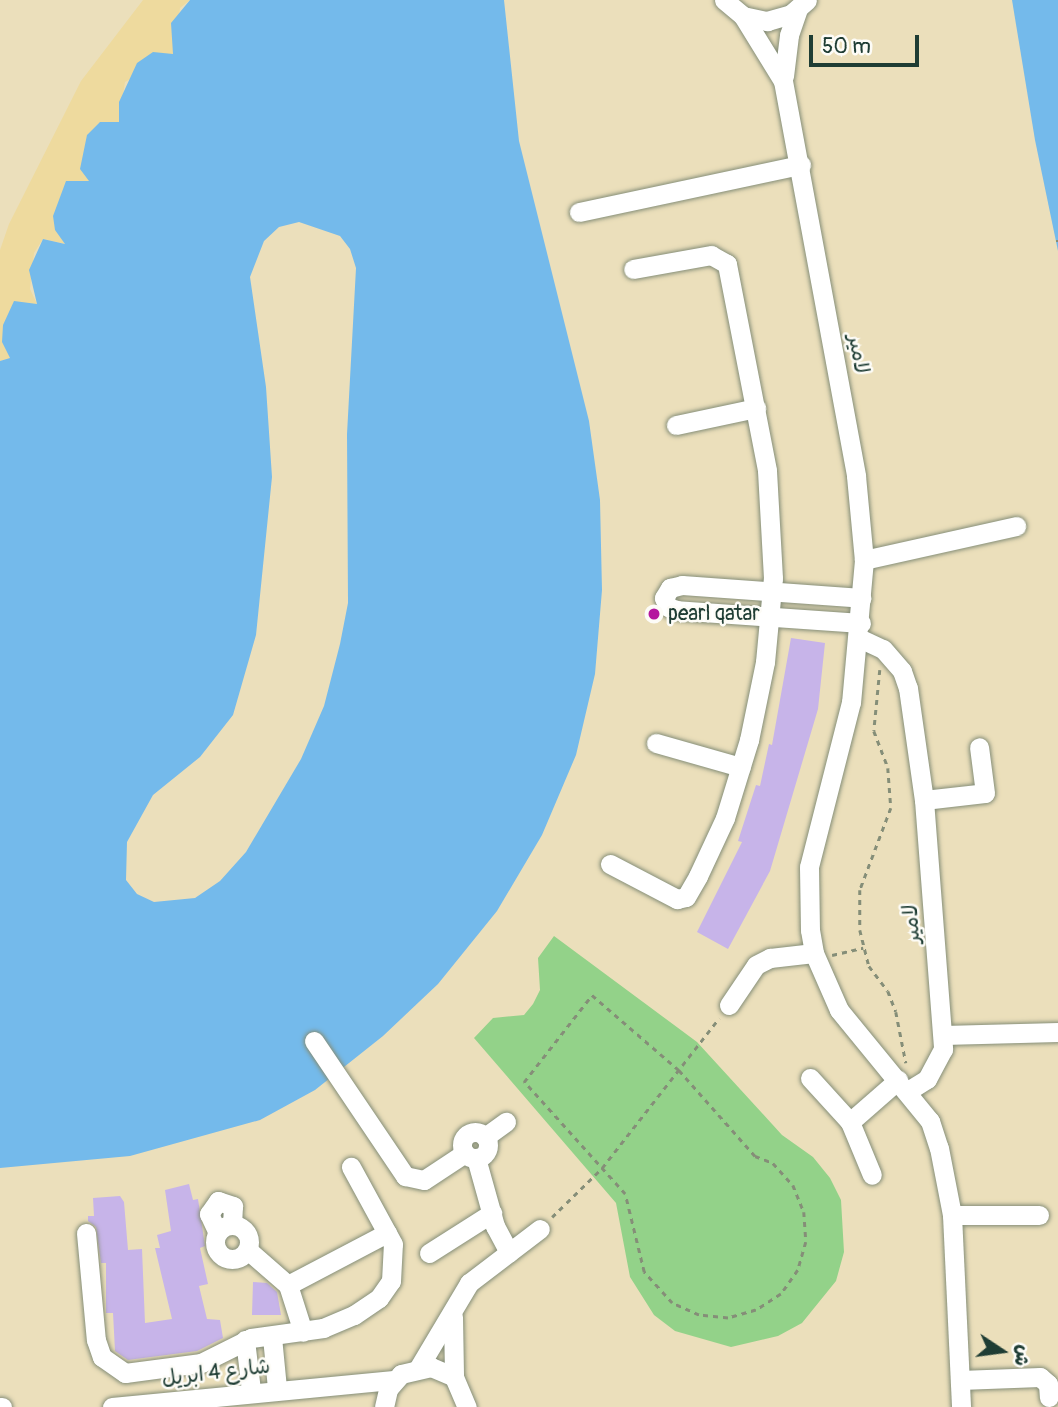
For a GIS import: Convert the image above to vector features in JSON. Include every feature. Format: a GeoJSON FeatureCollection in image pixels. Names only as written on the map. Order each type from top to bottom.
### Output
{"type":"FeatureCollection","features":[{"type":"Feature","properties":{"kind":"street","name":"لامير"},"geometry":{"type":"LineString","coordinates":[[724,0],[743,16],[783,80]]}},
{"type":"Feature","properties":{"kind":"street","name":"لامير"},"geometry":{"type":"LineString","coordinates":[[803,4],[789,35],[783,80],[801,165],[856,476],[864,561],[860,630],[845,737],[809,867],[807,906],[815,955],[839,1010],[930,1121],[947,1175],[952,1215],[961,1407]]}},
{"type":"Feature","properties":{"kind":"street"},"geometry":{"type":"LineString","coordinates":[[743,16],[776,20],[803,4]]}},
{"type":"Feature","properties":{"kind":"street"},"geometry":{"type":"LineString","coordinates":[[579,212],[801,165]]}},
{"type":"Feature","properties":{"kind":"street"},"geometry":{"type":"LineString","coordinates":[[610,864],[671,898],[686,897],[714,845],[741,767],[765,662],[772,592],[771,505],[757,408],[730,273],[723,260],[711,254],[632,269]]}},
{"type":"Feature","properties":{"kind":"street"},"geometry":{"type":"LineString","coordinates":[[676,425],[757,408]]}},
{"type":"Feature","properties":{"kind":"street"},"geometry":{"type":"LineString","coordinates":[[864,561],[1016,526]]}},
{"type":"Feature","properties":{"kind":"street"},"geometry":{"type":"LineString","coordinates":[[860,630],[770,616],[677,610],[668,607],[664,598],[670,588],[682,585],[862,598]]}},
{"type":"Feature","properties":{"kind":"street","name":"لامير"},"geometry":{"type":"LineString","coordinates":[[860,630],[894,658],[908,688],[924,800],[943,1042]]}},
{"type":"Feature","properties":{"kind":"street"},"geometry":{"type":"LineString","coordinates":[[656,743],[741,767]]}},
{"type":"Feature","properties":{"kind":"street"},"geometry":{"type":"LineString","coordinates":[[924,800],[985,793],[979,747]]}},
{"type":"Feature","properties":{"kind":"street"},"geometry":{"type":"LineString","coordinates":[[729,1004],[756,965],[770,958],[815,955]]}},
{"type":"Feature","properties":{"kind":"street"},"geometry":{"type":"LineString","coordinates":[[850,1122],[903,1086],[927,1079],[943,1042],[983,1044],[993,1037],[1058,1032]]}},
{"type":"Feature","properties":{"kind":"street"},"geometry":{"type":"LineString","coordinates":[[314,1041],[405,1176],[424,1180],[487,1150],[485,1136],[506,1122]]}},
{"type":"Feature","properties":{"kind":"street"},"geometry":{"type":"LineString","coordinates":[[810,1078],[850,1122],[872,1175]]}},
{"type":"Feature","properties":{"kind":"street"},"geometry":{"type":"LineString","coordinates":[[471,1156],[493,1215],[503,1219],[516,1247]]}},
{"type":"Feature","properties":{"kind":"street"},"geometry":{"type":"LineString","coordinates":[[86,1233],[96,1340],[102,1357],[113,1368],[147,1373],[201,1363],[245,1340],[303,1332],[355,1315],[379,1298],[391,1281],[394,1266],[393,1244],[351,1167]]}},
{"type":"Feature","properties":{"kind":"street"},"geometry":{"type":"LineString","coordinates":[[429,1253],[493,1215]]}},
{"type":"Feature","properties":{"kind":"street"},"geometry":{"type":"LineString","coordinates":[[952,1215],[1039,1215]]}},
{"type":"Feature","properties":{"kind":"street"},"geometry":{"type":"LineString","coordinates":[[250,1252],[240,1258],[222,1255],[214,1239],[224,1228],[247,1236],[250,1252],[288,1285],[303,1332]]}},
{"type":"Feature","properties":{"kind":"street"},"geometry":{"type":"LineString","coordinates":[[384,1407],[394,1380],[419,1367],[469,1283],[540,1229]]}},
{"type":"Feature","properties":{"kind":"street"},"geometry":{"type":"LineString","coordinates":[[288,1285],[387,1233]]}},
{"type":"Feature","properties":{"kind":"street"},"geometry":{"type":"LineString","coordinates":[[459,1300],[451,1324],[454,1377],[467,1407]]}},
{"type":"Feature","properties":{"kind":"street"},"geometry":{"type":"LineString","coordinates":[[272,1337],[277,1388]]}},
{"type":"Feature","properties":{"kind":"street"},"geometry":{"type":"LineString","coordinates":[[245,1340],[251,1391]]}},
{"type":"Feature","properties":{"kind":"street"},"geometry":{"type":"LineString","coordinates":[[419,1367],[443,1370],[454,1377]]}},
{"type":"Feature","properties":{"kind":"street"},"geometry":{"type":"LineString","coordinates":[[960,1380],[1040,1377],[1048,1384],[1049,1397]]}},
{"type":"Feature","properties":{"kind":"street","name":"شارع 4 ابريل"},"geometry":{"type":"LineString","coordinates":[[112,1407],[277,1388],[394,1380]]}},
{"type":"Feature","properties":{"kind":"street","name":"شارع 4 ابريل"},"geometry":{"type":"LineString","coordinates":[[326,1386],[356,1392],[376,1407]]}},
{"type":"Feature","properties":{"kind":"path"},"geometry":{"type":"LineString","coordinates":[[883,649],[874,731],[890,777],[891,807],[860,890],[863,948],[896,1012],[905,1046],[903,1086]]}},
{"type":"Feature","properties":{"kind":"path"},"geometry":{"type":"LineString","coordinates":[[815,955],[863,948]]}},
{"type":"Feature","properties":{"kind":"path"},"geometry":{"type":"LineString","coordinates":[[592,995],[679,1069],[755,1156],[773,1163],[793,1185],[804,1212],[806,1242],[798,1270],[781,1294],[756,1310],[728,1318],[699,1315],[672,1303],[644,1272],[629,1201],[524,1082],[592,995]]}},
{"type":"Feature","properties":{"kind":"path"},"geometry":{"type":"LineString","coordinates":[[540,1229],[602,1168],[729,1004]]}},
{"type":"Feature","properties":{"kind":"green space"},"geometry":{"type":"Polygon","coordinates":[[[554,936],[697,1042],[782,1135],[813,1157],[830,1178],[841,1200],[844,1252],[836,1281],[802,1323],[778,1336],[731,1347],[675,1331],[654,1315],[630,1277],[616,1203],[474,1038],[493,1018],[524,1015],[533,1004],[540,990],[538,958],[554,936]]]}},
{"type":"Feature","properties":{"kind":"sand"},"geometry":{"type":"Polygon","coordinates":[[[143,0],[190,0],[180,8],[174,55],[125,82],[119,122],[66,244],[43,239],[34,253],[30,289],[37,304],[10,358],[0,361],[0,250],[9,224],[81,81],[143,0]]]}},
{"type":"Feature","properties":{"kind":"water"},"geometry":{"type":"Polygon","coordinates":[[[190,0],[504,0],[519,141],[589,421],[600,500],[602,590],[595,674],[576,755],[542,835],[497,911],[438,984],[383,1036],[315,1090],[260,1120],[130,1156],[0,1168],[0,361],[10,358],[2,342],[3,325],[14,301],[37,304],[29,270],[43,239],[65,244],[55,230],[53,216],[66,181],[89,181],[80,169],[87,135],[100,122],[119,122],[119,102],[137,63],[153,52],[173,54],[171,23],[190,0]],[[299,222],[279,227],[264,241],[250,277],[266,387],[272,477],[256,635],[233,715],[200,757],[153,795],[127,842],[126,880],[137,894],[154,902],[195,898],[220,881],[246,852],[301,759],[324,706],[348,603],[347,434],[356,268],[350,249],[340,236],[299,222]]]}},
{"type":"Feature","properties":{"kind":"water"},"geometry":{"type":"Polygon","coordinates":[[[1012,0],[1058,0],[1058,251],[1035,140],[1012,0]]]}},
{"type":"Feature","properties":{"kind":"building"},"geometry":{"type":"Polygon","coordinates":[[[791,638],[825,643],[818,709],[770,871],[728,949],[697,932],[742,842],[738,841],[756,785],[760,786],[769,744],[772,745],[791,638]]]}},
{"type":"Feature","properties":{"kind":"building"},"geometry":{"type":"Polygon","coordinates":[[[189,1184],[193,1200],[198,1199],[205,1246],[200,1248],[208,1284],[199,1286],[207,1319],[220,1320],[223,1338],[197,1351],[128,1360],[115,1351],[113,1313],[106,1313],[106,1263],[101,1263],[96,1227],[88,1221],[88,1216],[94,1216],[93,1198],[120,1196],[124,1202],[128,1250],[142,1249],[145,1323],[172,1319],[155,1248],[160,1248],[157,1235],[171,1231],[165,1190],[189,1184]]]}},
{"type":"Feature","properties":{"kind":"building"},"geometry":{"type":"Polygon","coordinates":[[[253,1282],[267,1283],[277,1292],[281,1315],[252,1315],[253,1282]]]}},
{"type":"Feature","properties":{"kind":"place","name":"pearl qatar"},"geometry":{"type":"Point","coordinates":[654,614]}}]}
